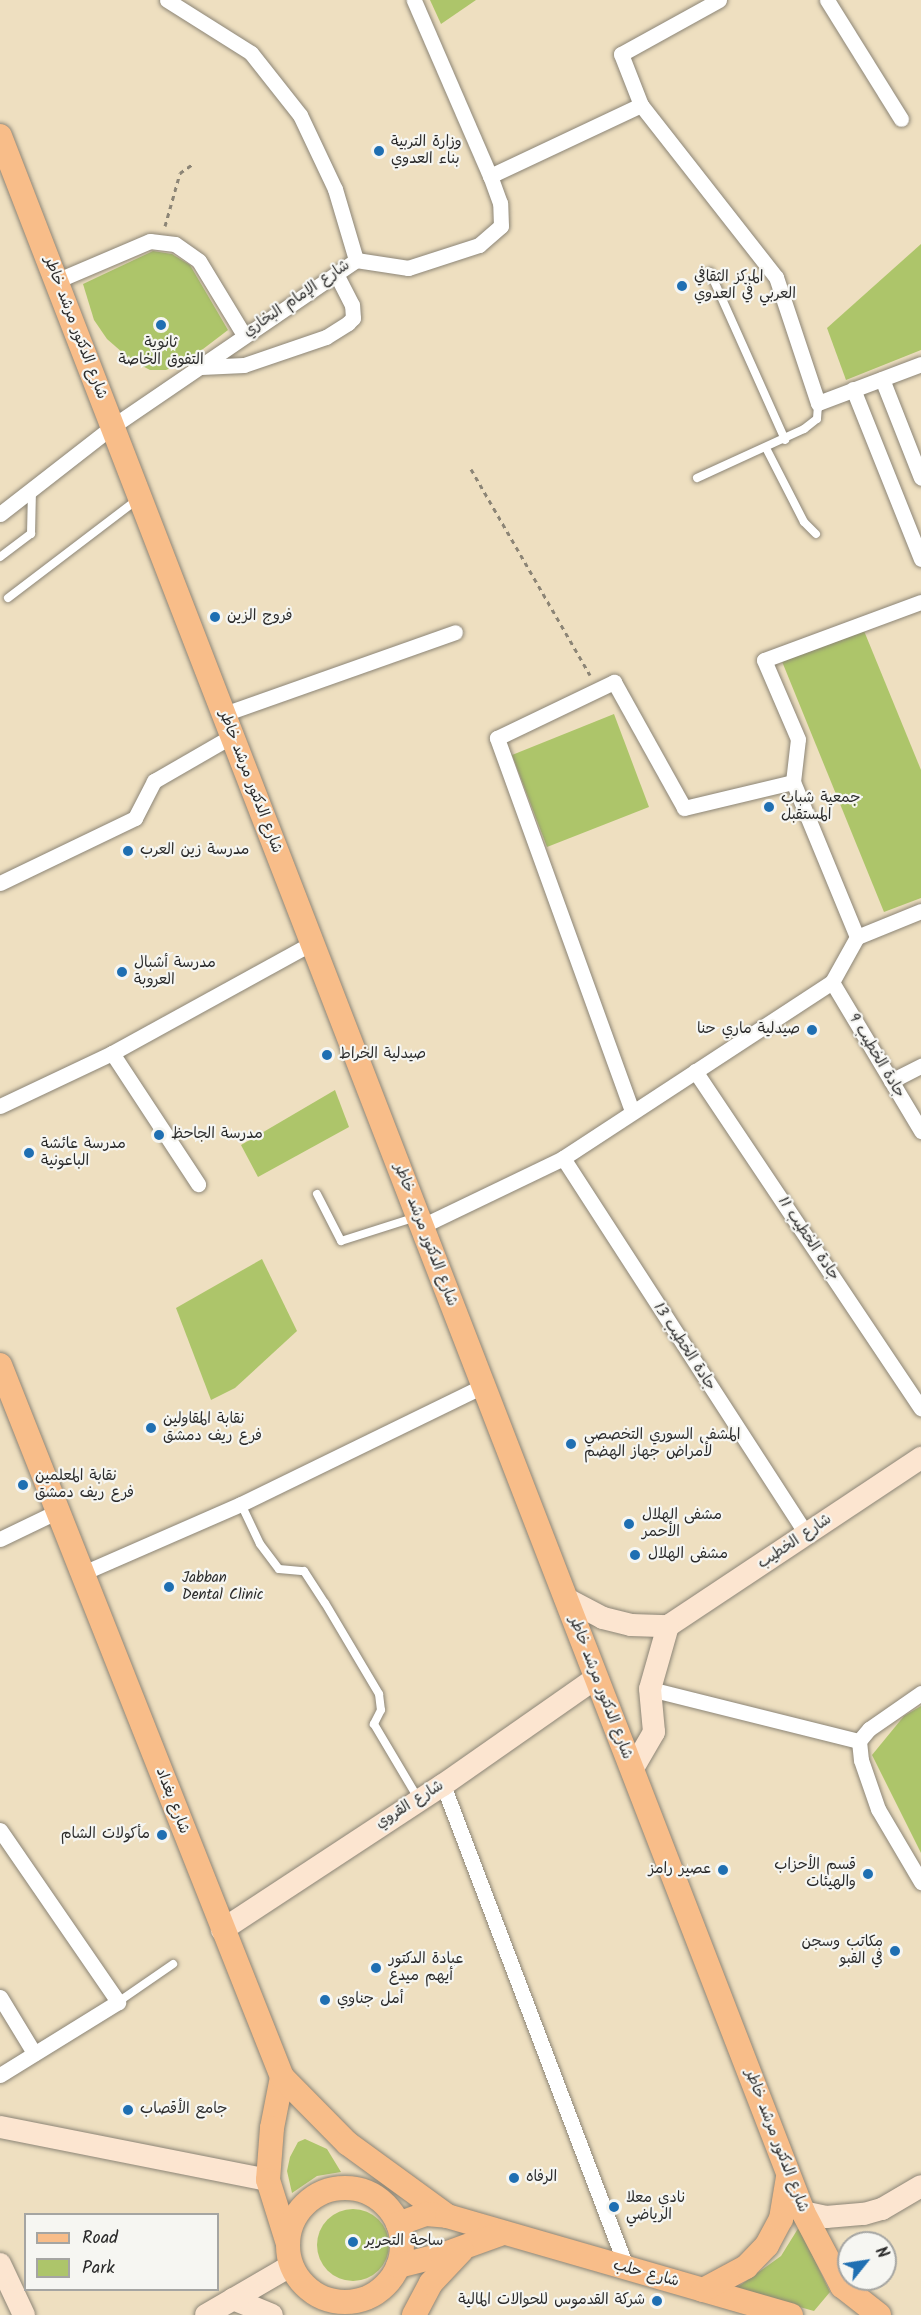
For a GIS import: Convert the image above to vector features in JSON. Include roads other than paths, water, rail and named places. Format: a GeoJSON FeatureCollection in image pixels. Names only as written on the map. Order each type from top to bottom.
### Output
{"type":"FeatureCollection","features":[{"type":"Feature","properties":{"kind":"main road","name":"شارع الدكتور مرشد خاطر"},"geometry":{"type":"LineString","coordinates":[[0,136],[803,2212],[843,2286],[879,2315]]}},
{"type":"Feature","properties":{"kind":"main road","name":"شارع بغداد"},"geometry":{"type":"LineString","coordinates":[[0,1365],[282,2077]]}},
{"type":"Feature","properties":{"kind":"main road","name":"شارع الخطيب"},"geometry":{"type":"LineString","coordinates":[[668,1626],[921,1458]]}},
{"type":"Feature","properties":{"kind":"main road"},"geometry":{"type":"LineString","coordinates":[[565,1598],[603,1618],[631,1625],[668,1626],[650,1689],[654,1732],[632,1770]]}},
{"type":"Feature","properties":{"kind":"main road","name":"شارع القروي"},"geometry":{"type":"LineString","coordinates":[[222,1930],[418,1798],[443,1785],[596,1678]]}},
{"type":"Feature","properties":{"kind":"main road"},"geometry":{"type":"LineString","coordinates":[[282,2077],[272,2128],[268,2180],[290,2255],[324,2315]]}},
{"type":"Feature","properties":{"kind":"main road"},"geometry":{"type":"LineString","coordinates":[[282,2077],[347,2144],[447,2216]]}},
{"type":"Feature","properties":{"kind":"main road"},"geometry":{"type":"LineString","coordinates":[[0,2127],[268,2180]]}},
{"type":"Feature","properties":{"kind":"main road"},"geometry":{"type":"LineString","coordinates":[[703,2290],[746,2267],[767,2246],[781,2219],[788,2174]]}},
{"type":"Feature","properties":{"kind":"main road"},"geometry":{"type":"LineString","coordinates":[[803,2212],[826,2217],[864,2214],[882,2209],[921,2186]]}},
{"type":"Feature","properties":{"kind":"main road"},"geometry":{"type":"LineString","coordinates":[[206,2315],[231,2305],[290,2255],[301,2208],[310,2199],[334,2189],[360,2190],[372,2195],[387,2208],[398,2224],[401,2252],[396,2269],[375,2293],[361,2299],[331,2300],[305,2285]]}},
{"type":"Feature","properties":{"kind":"main road","name":"شارع حلب"},"geometry":{"type":"LineString","coordinates":[[398,2224],[426,2214],[447,2216],[500,2234],[791,2315]]}},
{"type":"Feature","properties":{"kind":"main road"},"geometry":{"type":"LineString","coordinates":[[396,2269],[500,2234]]}},
{"type":"Feature","properties":{"kind":"main road"},"geometry":{"type":"LineString","coordinates":[[414,2315],[431,2283],[464,2247]]}},
{"type":"Feature","properties":{"kind":"main road"},"geometry":{"type":"LineString","coordinates":[[0,2264],[26,2311]]}},
{"type":"Feature","properties":{"kind":"main road"},"geometry":{"type":"LineString","coordinates":[[396,2269],[405,2315]]}},
{"type":"Feature","properties":{"kind":"main road"},"geometry":{"type":"LineString","coordinates":[[231,2305],[272,2315]]}},
{"type":"Feature","properties":{"kind":"street","name":"شارع الإمام البخاري"},"geometry":{"type":"LineString","coordinates":[[0,514],[113,426],[356,260],[334,189],[300,115],[251,53],[167,0]]}},
{"type":"Feature","properties":{"kind":"street"},"geometry":{"type":"LineString","coordinates":[[356,260],[408,268],[479,245],[501,226],[500,202],[414,0]]}},
{"type":"Feature","properties":{"kind":"street"},"geometry":{"type":"LineString","coordinates":[[719,0],[621,54],[641,105],[776,277],[818,403],[921,364]]}},
{"type":"Feature","properties":{"kind":"street"},"geometry":{"type":"LineString","coordinates":[[827,0],[901,119]]}},
{"type":"Feature","properties":{"kind":"street"},"geometry":{"type":"LineString","coordinates":[[490,177],[641,105]]}},
{"type":"Feature","properties":{"kind":"street"},"geometry":{"type":"LineString","coordinates":[[56,281],[150,241],[175,244],[199,261],[244,335]]}},
{"type":"Feature","properties":{"kind":"street"},"geometry":{"type":"LineString","coordinates":[[201,367],[244,365],[327,337],[348,324],[353,318],[352,305],[336,274]]}},
{"type":"Feature","properties":{"kind":"street"},"geometry":{"type":"LineString","coordinates":[[882,379],[921,478]]}},
{"type":"Feature","properties":{"kind":"street"},"geometry":{"type":"LineString","coordinates":[[853,390],[921,559]]}},
{"type":"Feature","properties":{"kind":"street"},"geometry":{"type":"LineString","coordinates":[[857,937],[793,782],[798,739],[764,660],[921,602]]}},
{"type":"Feature","properties":{"kind":"street"},"geometry":{"type":"LineString","coordinates":[[224,714],[455,632]]}},
{"type":"Feature","properties":{"kind":"street"},"geometry":{"type":"LineString","coordinates":[[632,1111],[497,738],[614,682],[684,808],[793,782]]}},
{"type":"Feature","properties":{"kind":"street"},"geometry":{"type":"LineString","coordinates":[[0,883],[135,818],[154,781],[232,736]]}},
{"type":"Feature","properties":{"kind":"street"},"geometry":{"type":"LineString","coordinates":[[420,1221],[563,1158],[832,981],[857,937],[921,911]]}},
{"type":"Feature","properties":{"kind":"street"},"geometry":{"type":"LineString","coordinates":[[0,1106],[112,1053],[312,943]]}},
{"type":"Feature","properties":{"kind":"street","name":"جادة الخطيب 9"},"geometry":{"type":"LineString","coordinates":[[832,981],[921,1131]]}},
{"type":"Feature","properties":{"kind":"street"},"geometry":{"type":"LineString","coordinates":[[112,1053],[198,1184]]}},
{"type":"Feature","properties":{"kind":"street"},"geometry":{"type":"LineString","coordinates":[[891,1081],[921,1066]]}},
{"type":"Feature","properties":{"kind":"street","name":"جادة الخطيب 11"},"geometry":{"type":"LineString","coordinates":[[695,1071],[921,1408]]}},
{"type":"Feature","properties":{"kind":"street","name":"جادة الخطيب 13"},"geometry":{"type":"LineString","coordinates":[[563,1158],[806,1534]]}},
{"type":"Feature","properties":{"kind":"street"},"geometry":{"type":"LineString","coordinates":[[83,1573],[241,1504],[483,1386]]}},
{"type":"Feature","properties":{"kind":"street"},"geometry":{"type":"LineString","coordinates":[[0,1539],[58,1511]]}},
{"type":"Feature","properties":{"kind":"street"},"geometry":{"type":"LineString","coordinates":[[650,1689],[859,1741]]}},
{"type":"Feature","properties":{"kind":"street"},"geometry":{"type":"LineString","coordinates":[[921,1694],[869,1729],[859,1741],[861,1760],[878,1809],[921,1882]]}},
{"type":"Feature","properties":{"kind":"street"},"geometry":{"type":"LineString","coordinates":[[443,1785],[627,2269]]}},
{"type":"Feature","properties":{"kind":"street"},"geometry":{"type":"LineString","coordinates":[[0,1830],[118,2002],[0,2074]]}},
{"type":"Feature","properties":{"kind":"street"},"geometry":{"type":"LineString","coordinates":[[0,1997],[34,2053]]}},
{"type":"Feature","properties":{"kind":"lane"},"geometry":{"type":"LineString","coordinates":[[710,272],[785,440]]}},
{"type":"Feature","properties":{"kind":"lane"},"geometry":{"type":"LineString","coordinates":[[697,478],[785,440],[817,418],[818,403]]}},
{"type":"Feature","properties":{"kind":"lane"},"geometry":{"type":"LineString","coordinates":[[766,448],[804,522],[816,534]]}},
{"type":"Feature","properties":{"kind":"lane"},"geometry":{"type":"LineString","coordinates":[[0,557],[31,534],[32,490]]}},
{"type":"Feature","properties":{"kind":"lane"},"geometry":{"type":"LineString","coordinates":[[8,598],[140,498]]}},
{"type":"Feature","properties":{"kind":"lane"},"geometry":{"type":"LineString","coordinates":[[317,1194],[341,1241],[420,1221]]}},
{"type":"Feature","properties":{"kind":"lane"},"geometry":{"type":"LineString","coordinates":[[241,1504],[261,1544],[279,1569],[304,1571],[325,1603],[379,1694],[381,1710],[374,1724],[418,1798]]}},
{"type":"Feature","properties":{"kind":"lane"},"geometry":{"type":"LineString","coordinates":[[118,2002],[173,1964]]}},
{"type":"Feature","properties":{"kind":"place","name":"وزارة التربية بناء العدوي"},"geometry":{"type":"Point","coordinates":[379,151]}},
{"type":"Feature","properties":{"kind":"place","name":"المركز الثقافي العربي في العدوي"},"geometry":{"type":"Point","coordinates":[682,286]}},
{"type":"Feature","properties":{"kind":"place","name":"ثانوية التفوق الخاصة"},"geometry":{"type":"Point","coordinates":[161,325]}},
{"type":"Feature","properties":{"kind":"place","name":"فروج الزين"},"geometry":{"type":"Point","coordinates":[215,617]}},
{"type":"Feature","properties":{"kind":"place","name":"جمعية شباب المستقبل"},"geometry":{"type":"Point","coordinates":[769,807]}},
{"type":"Feature","properties":{"kind":"place","name":"مدرسة زين العرب"},"geometry":{"type":"Point","coordinates":[128,851]}},
{"type":"Feature","properties":{"kind":"place","name":"مدرسة أشبال العروبة"},"geometry":{"type":"Point","coordinates":[122,972]}},
{"type":"Feature","properties":{"kind":"place","name":"صيدلية ماري حنا"},"geometry":{"type":"Point","coordinates":[812,1030]}},
{"type":"Feature","properties":{"kind":"place","name":"صيدلية الخراط"},"geometry":{"type":"Point","coordinates":[327,1055]}},
{"type":"Feature","properties":{"kind":"place","name":"مدرسة الجاحظ"},"geometry":{"type":"Point","coordinates":[159,1135]}},
{"type":"Feature","properties":{"kind":"place","name":"مدرسة عائشة الباعونية"},"geometry":{"type":"Point","coordinates":[29,1153]}},
{"type":"Feature","properties":{"kind":"place","name":"نقابة المقاولين فرع ريف دمشق"},"geometry":{"type":"Point","coordinates":[151,1428]}},
{"type":"Feature","properties":{"kind":"place","name":"المشفى السوري التخصصي لأمراض جهاز الهضم"},"geometry":{"type":"Point","coordinates":[571,1444]}},
{"type":"Feature","properties":{"kind":"place","name":"نقابة المعلمين فرع ريف دمشق"},"geometry":{"type":"Point","coordinates":[23,1485]}},
{"type":"Feature","properties":{"kind":"place","name":"مشفى الهلال الأحمر"},"geometry":{"type":"Point","coordinates":[629,1524]}},
{"type":"Feature","properties":{"kind":"place","name":"مشفى الهلال"},"geometry":{"type":"Point","coordinates":[635,1555]}},
{"type":"Feature","properties":{"kind":"place","name":"Jabban Dental Clinic"},"geometry":{"type":"Point","coordinates":[169,1587]}},
{"type":"Feature","properties":{"kind":"place","name":"مأكولات الشام"},"geometry":{"type":"Point","coordinates":[162,1835]}},
{"type":"Feature","properties":{"kind":"place","name":"عصير رامز"},"geometry":{"type":"Point","coordinates":[723,1870]}},
{"type":"Feature","properties":{"kind":"place","name":"قسم الأحزاب والهيئات"},"geometry":{"type":"Point","coordinates":[868,1874]}},
{"type":"Feature","properties":{"kind":"place","name":"مكاتب وسجن في القبو"},"geometry":{"type":"Point","coordinates":[895,1951]}},
{"type":"Feature","properties":{"kind":"place","name":"عيادة الدكتور أيهم ميدع"},"geometry":{"type":"Point","coordinates":[376,1968]}},
{"type":"Feature","properties":{"kind":"place","name":"أمل جناوي"},"geometry":{"type":"Point","coordinates":[325,2000]}},
{"type":"Feature","properties":{"kind":"place","name":"جامع الأقصاب"},"geometry":{"type":"Point","coordinates":[128,2110]}},
{"type":"Feature","properties":{"kind":"place","name":"الرفاه"},"geometry":{"type":"Point","coordinates":[514,2178]}},
{"type":"Feature","properties":{"kind":"place","name":"نادي معلا الرياضي"},"geometry":{"type":"Point","coordinates":[614,2207]}},
{"type":"Feature","properties":{"kind":"place","name":"ساحة التحرير"},"geometry":{"type":"Point","coordinates":[353,2242]}},
{"type":"Feature","properties":{"kind":"place","name":"شركة القدموس للحوالات المالية"},"geometry":{"type":"Point","coordinates":[657,2301]}}]}
